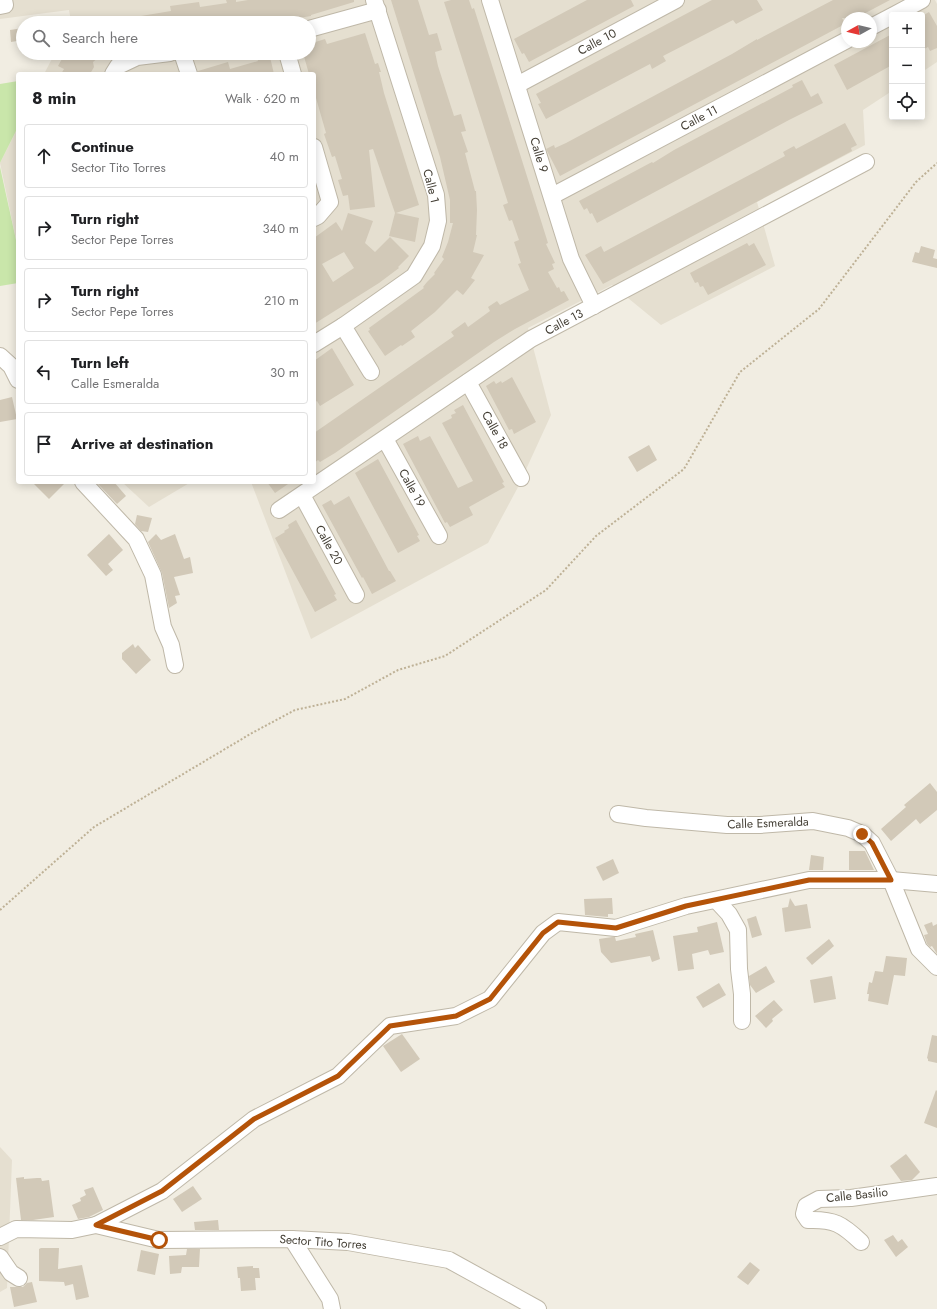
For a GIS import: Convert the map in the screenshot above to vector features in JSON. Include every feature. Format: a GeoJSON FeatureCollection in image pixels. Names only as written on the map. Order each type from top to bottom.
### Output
{"type":"FeatureCollection","features":[{"type":"Feature","properties":{"kind":"street"},"geometry":{"type":"LineString","coordinates":[[0,6],[5,5],[4,0]]}},
{"type":"Feature","properties":{"kind":"street","name":"Calle 9"},"geometry":{"type":"LineString","coordinates":[[490,0],[571,259],[594,306]]}},
{"type":"Feature","properties":{"kind":"street","name":"Calle 10"},"geometry":{"type":"LineString","coordinates":[[517,85],[676,0]]}},
{"type":"Feature","properties":{"kind":"street"},"geometry":{"type":"LineString","coordinates":[[899,12],[922,0]]}},
{"type":"Feature","properties":{"kind":"street","name":"Calle 1"},"geometry":{"type":"LineString","coordinates":[[316,26],[376,5],[436,195],[438,221],[432,246],[414,276],[343,326]]}},
{"type":"Feature","properties":{"kind":"street"},"geometry":{"type":"LineString","coordinates":[[877,24],[889,17]]}},
{"type":"Feature","properties":{"kind":"street","name":"Calle 11"},"geometry":{"type":"LineString","coordinates":[[552,196],[841,43]]}},
{"type":"Feature","properties":{"kind":"street"},"geometry":{"type":"LineString","coordinates":[[114,72],[118,66],[131,60]]}},
{"type":"Feature","properties":{"kind":"street"},"geometry":{"type":"LineString","coordinates":[[184,60],[188,72]]}},
{"type":"Feature","properties":{"kind":"street"},"geometry":{"type":"LineString","coordinates":[[289,60],[292,72]]}},
{"type":"Feature","properties":{"kind":"street"},"geometry":{"type":"LineString","coordinates":[[316,153],[330,202],[316,216]]}},
{"type":"Feature","properties":{"kind":"street","name":"Calle 13"},"geometry":{"type":"LineString","coordinates":[[279,510],[531,340],[866,162]]}},
{"type":"Feature","properties":{"kind":"street"},"geometry":{"type":"LineString","coordinates":[[316,343],[343,326],[372,372]]}},
{"type":"Feature","properties":{"kind":"street"},"geometry":{"type":"LineString","coordinates":[[0,356],[11,366],[16,376]]}},
{"type":"Feature","properties":{"kind":"street","name":"Calle 18"},"geometry":{"type":"LineString","coordinates":[[468,382],[521,478]]}},
{"type":"Feature","properties":{"kind":"street","name":"Calle 19"},"geometry":{"type":"LineString","coordinates":[[384,439],[439,536]]}},
{"type":"Feature","properties":{"kind":"street"},"geometry":{"type":"LineString","coordinates":[[85,484],[136,539],[153,575],[163,627],[171,645],[175,665]]}},
{"type":"Feature","properties":{"kind":"street","name":"Calle 20"},"geometry":{"type":"LineString","coordinates":[[302,495],[356,595]]}},
{"type":"Feature","properties":{"kind":"street","name":"Calle Esmeralda"},"geometry":{"type":"LineString","coordinates":[[618,814],[727,825],[760,825],[814,821],[830,823],[862,834],[872,843],[891,880],[919,949],[937,967]]}},
{"type":"Feature","properties":{"kind":"street"},"geometry":{"type":"LineString","coordinates":[[0,1237],[16,1229],[72,1230],[96,1225],[162,1191],[254,1119],[338,1076],[390,1026],[456,1016],[490,999],[543,933],[558,922],[616,928],[686,906],[809,880],[891,880],[937,884]]}},
{"type":"Feature","properties":{"kind":"street"},"geometry":{"type":"LineString","coordinates":[[716,900],[729,914],[738,930],[742,1021]]}},
{"type":"Feature","properties":{"kind":"street","name":"Calle Basilio"},"geometry":{"type":"LineString","coordinates":[[861,1242],[847,1229],[834,1222],[820,1219],[808,1220],[804,1214],[806,1206],[820,1199],[851,1198],[937,1186]]}},
{"type":"Feature","properties":{"kind":"street","name":"Sector Tito Torres"},"geometry":{"type":"LineString","coordinates":[[96,1225],[159,1240],[292,1238],[348,1242],[449,1260],[538,1309]]}},
{"type":"Feature","properties":{"kind":"street"},"geometry":{"type":"LineString","coordinates":[[292,1238],[330,1299],[332,1309]]}},
{"type":"Feature","properties":{"kind":"street"},"geometry":{"type":"LineString","coordinates":[[0,1257],[11,1273],[19,1278]]}},
{"type":"Feature","properties":{"kind":"path"},"geometry":{"type":"LineString","coordinates":[[0,910],[94,827],[252,733],[295,710],[345,699],[398,670],[445,656],[546,590],[596,536],[684,469],[740,372],[819,308],[916,182],[937,164]]}},
{"type":"Feature","properties":{"kind":"shaded area"},"geometry":{"type":"Polygon","coordinates":[[[0,0],[935,0],[937,4],[937,62],[925,70],[925,12],[889,12],[889,93],[863,110],[865,145],[757,202],[775,266],[661,325],[612,285],[528,328],[551,415],[517,489],[488,543],[311,639],[252,484],[316,484],[316,72],[45,72],[51,60],[316,60],[316,16],[70,16],[69,10],[0,19],[0,0]]]}},
{"type":"Feature","properties":{"kind":"shaded area"},"geometry":{"type":"Polygon","coordinates":[[[16,131],[16,239],[0,163],[16,131]]]}},
{"type":"Feature","properties":{"kind":"shaded area"},"geometry":{"type":"Polygon","coordinates":[[[124,484],[188,484],[149,507],[124,484]]]}},
{"type":"Feature","properties":{"kind":"shaded area"},"geometry":{"type":"Polygon","coordinates":[[[0,1147],[12,1160],[7,1288],[0,1292],[0,1147]]]}},
{"type":"Feature","properties":{"kind":"green space"},"geometry":{"type":"Polygon","coordinates":[[[16,81],[16,131],[0,163],[0,84],[16,81]]]}},
{"type":"Feature","properties":{"kind":"green space"},"geometry":{"type":"Polygon","coordinates":[[[0,167],[16,240],[16,283],[0,286],[0,167]]]}},
{"type":"Feature","properties":{"kind":"building"},"geometry":{"type":"Polygon","coordinates":[[[226,0],[236,0],[236,2],[248,0],[354,0],[354,2],[311,16],[141,16],[171,11],[170,6],[199,2],[200,7],[227,3],[226,0]]]}},
{"type":"Feature","properties":{"kind":"building"},"geometry":{"type":"Polygon","coordinates":[[[391,0],[418,0],[429,35],[437,33],[442,50],[435,52],[438,66],[454,116],[461,114],[466,131],[461,132],[468,152],[465,153],[476,191],[477,235],[473,252],[484,255],[471,278],[475,280],[463,295],[457,290],[435,312],[411,331],[415,337],[385,356],[368,331],[370,330],[369,328],[424,288],[423,287],[435,274],[434,273],[444,259],[442,257],[453,223],[450,223],[450,200],[440,157],[391,0]]]}},
{"type":"Feature","properties":{"kind":"building"},"geometry":{"type":"Polygon","coordinates":[[[451,0],[469,0],[472,9],[474,8],[548,243],[546,244],[555,263],[552,264],[554,269],[548,272],[557,288],[559,287],[561,292],[564,291],[569,300],[494,342],[335,453],[320,462],[318,460],[316,462],[316,432],[454,336],[451,332],[465,322],[468,327],[490,311],[488,307],[497,301],[500,305],[529,290],[518,264],[521,263],[514,242],[519,240],[512,220],[509,221],[503,205],[508,203],[444,2],[451,0]]]}},
{"type":"Feature","properties":{"kind":"building"},"geometry":{"type":"Polygon","coordinates":[[[587,0],[631,0],[634,6],[529,62],[524,53],[522,54],[514,39],[587,0]]]}},
{"type":"Feature","properties":{"kind":"building"},"geometry":{"type":"Polygon","coordinates":[[[712,0],[757,0],[763,10],[736,24],[733,20],[663,56],[666,61],[652,69],[650,64],[546,119],[538,104],[541,103],[536,94],[712,0]]]}},
{"type":"Feature","properties":{"kind":"building"},"geometry":{"type":"Polygon","coordinates":[[[833,0],[890,0],[867,12],[841,12],[841,26],[560,176],[546,149],[554,145],[555,148],[566,143],[833,0]]]}},
{"type":"Feature","properties":{"kind":"building"},"geometry":{"type":"Polygon","coordinates":[[[929,12],[937,26],[937,48],[930,51],[928,47],[925,48],[925,14],[929,12]]]}},
{"type":"Feature","properties":{"kind":"building"},"geometry":{"type":"Polygon","coordinates":[[[16,29],[16,41],[11,42],[10,30],[16,29]]]}},
{"type":"Feature","properties":{"kind":"building"},"geometry":{"type":"Polygon","coordinates":[[[365,33],[375,64],[378,63],[381,72],[379,72],[384,93],[419,205],[396,213],[419,218],[415,242],[389,236],[395,213],[373,149],[369,150],[375,207],[350,210],[348,195],[343,196],[338,180],[342,179],[335,156],[332,157],[324,134],[326,133],[316,98],[316,72],[308,72],[305,60],[316,60],[316,42],[325,39],[327,44],[365,33]]]}},
{"type":"Feature","properties":{"kind":"building"},"geometry":{"type":"Polygon","coordinates":[[[889,36],[889,67],[847,90],[834,65],[866,48],[877,48],[877,42],[889,36]]]}},
{"type":"Feature","properties":{"kind":"building"},"geometry":{"type":"Polygon","coordinates":[[[61,60],[95,60],[93,62],[94,67],[91,72],[62,72],[64,69],[58,66],[61,60]]]}},
{"type":"Feature","properties":{"kind":"building"},"geometry":{"type":"Polygon","coordinates":[[[271,60],[274,72],[198,72],[228,62],[230,69],[258,61],[271,60]]]}},
{"type":"Feature","properties":{"kind":"building"},"geometry":{"type":"Polygon","coordinates":[[[802,80],[811,97],[818,93],[823,103],[597,223],[592,213],[590,214],[587,208],[584,210],[579,201],[652,162],[653,163],[674,150],[793,87],[792,85],[802,80]]]}},
{"type":"Feature","properties":{"kind":"building"},"geometry":{"type":"Polygon","coordinates":[[[845,123],[857,145],[851,148],[852,151],[603,284],[585,255],[601,246],[604,252],[785,156],[783,152],[794,146],[796,149],[845,123]]]}},
{"type":"Feature","properties":{"kind":"building"},"geometry":{"type":"Polygon","coordinates":[[[348,213],[373,221],[365,243],[375,252],[390,237],[409,256],[398,267],[399,268],[379,283],[316,323],[316,237],[336,222],[342,231],[348,213]],[[344,252],[322,264],[333,282],[354,268],[344,252]]]}},
{"type":"Feature","properties":{"kind":"building"},"geometry":{"type":"Polygon","coordinates":[[[747,243],[749,246],[754,243],[766,265],[708,295],[703,286],[700,287],[698,282],[695,283],[690,273],[747,243]]]}},
{"type":"Feature","properties":{"kind":"building"},"geometry":{"type":"Polygon","coordinates":[[[921,246],[935,250],[933,258],[937,259],[937,268],[912,262],[915,252],[919,253],[921,246]]]}},
{"type":"Feature","properties":{"kind":"building"},"geometry":{"type":"Polygon","coordinates":[[[332,348],[354,385],[320,406],[316,402],[316,360],[332,348]]]}},
{"type":"Feature","properties":{"kind":"building"},"geometry":{"type":"Polygon","coordinates":[[[512,377],[536,422],[514,434],[512,429],[509,430],[486,386],[494,381],[496,384],[501,381],[502,383],[512,377]]]}},
{"type":"Feature","properties":{"kind":"building"},"geometry":{"type":"Polygon","coordinates":[[[12,397],[16,419],[0,422],[0,400],[12,397]]]}},
{"type":"Feature","properties":{"kind":"building"},"geometry":{"type":"Polygon","coordinates":[[[463,405],[504,482],[502,483],[505,487],[469,507],[473,515],[450,527],[447,522],[445,523],[403,444],[418,436],[420,441],[430,436],[458,488],[473,481],[442,423],[452,418],[451,415],[456,413],[454,410],[463,405]]]}},
{"type":"Feature","properties":{"kind":"building"},"geometry":{"type":"Polygon","coordinates":[[[649,445],[657,460],[637,472],[628,457],[649,445]]]}},
{"type":"Feature","properties":{"kind":"building"},"geometry":{"type":"Polygon","coordinates":[[[378,459],[419,535],[417,536],[420,541],[398,553],[355,473],[378,459]]]}},
{"type":"Feature","properties":{"kind":"building"},"geometry":{"type":"Polygon","coordinates":[[[34,484],[64,484],[49,499],[34,484]]]}},
{"type":"Feature","properties":{"kind":"building"},"geometry":{"type":"Polygon","coordinates":[[[98,484],[116,484],[126,496],[117,504],[98,484]]]}},
{"type":"Feature","properties":{"kind":"building"},"geometry":{"type":"Polygon","coordinates":[[[268,484],[288,484],[275,493],[268,484]]]}},
{"type":"Feature","properties":{"kind":"building"},"geometry":{"type":"Polygon","coordinates":[[[349,496],[389,571],[396,581],[372,594],[322,505],[331,500],[334,505],[349,496]]]}},
{"type":"Feature","properties":{"kind":"building"},"geometry":{"type":"Polygon","coordinates":[[[137,515],[152,518],[148,532],[141,531],[135,524],[137,515]]]}},
{"type":"Feature","properties":{"kind":"building"},"geometry":{"type":"Polygon","coordinates":[[[296,520],[336,594],[334,595],[337,600],[315,612],[275,538],[285,532],[284,531],[289,528],[288,525],[296,520]]]}},
{"type":"Feature","properties":{"kind":"building"},"geometry":{"type":"Polygon","coordinates":[[[109,534],[123,550],[108,564],[113,570],[106,576],[87,555],[109,534]]]}},
{"type":"Feature","properties":{"kind":"building"},"geometry":{"type":"Polygon","coordinates":[[[156,534],[161,540],[175,534],[184,559],[190,557],[193,573],[174,577],[180,595],[175,596],[177,603],[169,608],[162,573],[148,542],[156,534]]]}},
{"type":"Feature","properties":{"kind":"building"},"geometry":{"type":"Polygon","coordinates":[[[133,644],[135,648],[138,645],[151,660],[136,674],[122,659],[122,653],[133,644]]]}},
{"type":"Feature","properties":{"kind":"building"},"geometry":{"type":"Polygon","coordinates":[[[930,783],[937,792],[937,810],[920,824],[916,819],[891,841],[881,829],[906,807],[904,805],[930,783]]]}},
{"type":"Feature","properties":{"kind":"building"},"geometry":{"type":"Polygon","coordinates":[[[849,851],[865,851],[874,870],[849,870],[849,851]]]}},
{"type":"Feature","properties":{"kind":"building"},"geometry":{"type":"Polygon","coordinates":[[[811,855],[824,857],[823,870],[809,870],[811,855]]]}},
{"type":"Feature","properties":{"kind":"building"},"geometry":{"type":"Polygon","coordinates":[[[613,859],[619,873],[603,881],[596,867],[613,859]]]}},
{"type":"Feature","properties":{"kind":"building"},"geometry":{"type":"Polygon","coordinates":[[[612,898],[613,914],[608,914],[608,917],[585,915],[584,899],[612,898]]]}},
{"type":"Feature","properties":{"kind":"building"},"geometry":{"type":"Polygon","coordinates":[[[790,898],[795,906],[807,904],[811,928],[785,932],[782,908],[788,907],[790,898]]]}},
{"type":"Feature","properties":{"kind":"building"},"geometry":{"type":"Polygon","coordinates":[[[756,916],[762,935],[752,938],[747,919],[756,916]]]}},
{"type":"Feature","properties":{"kind":"building"},"geometry":{"type":"Polygon","coordinates":[[[717,922],[724,952],[710,955],[708,950],[692,954],[694,969],[678,971],[673,936],[698,932],[697,927],[717,922]]]}},
{"type":"Feature","properties":{"kind":"building"},"geometry":{"type":"Polygon","coordinates":[[[932,922],[933,926],[937,924],[937,954],[932,946],[930,947],[927,944],[924,935],[928,934],[924,925],[932,922]]]}},
{"type":"Feature","properties":{"kind":"building"},"geometry":{"type":"Polygon","coordinates":[[[653,930],[660,959],[652,962],[650,956],[611,963],[601,952],[599,939],[615,937],[616,941],[636,937],[635,934],[653,930]]]}},
{"type":"Feature","properties":{"kind":"building"},"geometry":{"type":"Polygon","coordinates":[[[829,939],[834,946],[812,965],[806,958],[829,939]]]}},
{"type":"Feature","properties":{"kind":"building"},"geometry":{"type":"Polygon","coordinates":[[[886,956],[907,958],[905,976],[894,975],[888,1005],[868,1001],[869,994],[867,994],[869,982],[872,983],[875,971],[883,972],[886,956]]]}},
{"type":"Feature","properties":{"kind":"building"},"geometry":{"type":"Polygon","coordinates":[[[766,966],[775,982],[756,993],[750,985],[749,976],[766,966]]]}},
{"type":"Feature","properties":{"kind":"building"},"geometry":{"type":"Polygon","coordinates":[[[832,976],[836,999],[814,1003],[810,980],[832,976]]]}},
{"type":"Feature","properties":{"kind":"building"},"geometry":{"type":"Polygon","coordinates":[[[719,983],[726,995],[703,1008],[696,997],[719,983]]]}},
{"type":"Feature","properties":{"kind":"building"},"geometry":{"type":"Polygon","coordinates":[[[774,1000],[783,1010],[772,1019],[773,1021],[766,1028],[755,1016],[774,1000]]]}},
{"type":"Feature","properties":{"kind":"building"},"geometry":{"type":"Polygon","coordinates":[[[402,1034],[420,1059],[401,1072],[383,1046],[402,1034]]]}},
{"type":"Feature","properties":{"kind":"building"},"geometry":{"type":"Polygon","coordinates":[[[932,1035],[937,1036],[937,1063],[928,1061],[927,1058],[932,1035]]]}},
{"type":"Feature","properties":{"kind":"building"},"geometry":{"type":"Polygon","coordinates":[[[936,1090],[937,1091],[937,1128],[924,1123],[936,1090]]]}},
{"type":"Feature","properties":{"kind":"building"},"geometry":{"type":"Polygon","coordinates":[[[906,1154],[920,1172],[912,1180],[901,1181],[890,1166],[906,1154]]]}},
{"type":"Feature","properties":{"kind":"building"},"geometry":{"type":"Polygon","coordinates":[[[24,1177],[24,1179],[41,1178],[42,1181],[49,1180],[54,1217],[21,1220],[16,1178],[24,1177]]]}},
{"type":"Feature","properties":{"kind":"building"},"geometry":{"type":"Polygon","coordinates":[[[193,1186],[202,1199],[182,1212],[173,1199],[193,1186]]]}},
{"type":"Feature","properties":{"kind":"building"},"geometry":{"type":"Polygon","coordinates":[[[93,1187],[103,1210],[89,1217],[78,1219],[72,1205],[81,1201],[80,1198],[86,1195],[84,1190],[93,1187]]]}},
{"type":"Feature","properties":{"kind":"building"},"geometry":{"type":"Polygon","coordinates":[[[218,1220],[219,1230],[195,1230],[194,1222],[218,1220]]]}},
{"type":"Feature","properties":{"kind":"building"},"geometry":{"type":"Polygon","coordinates":[[[893,1235],[898,1242],[902,1239],[908,1247],[896,1257],[884,1240],[893,1235]]]}},
{"type":"Feature","properties":{"kind":"building"},"geometry":{"type":"Polygon","coordinates":[[[59,1248],[58,1269],[82,1265],[89,1297],[76,1300],[73,1284],[65,1286],[64,1282],[39,1281],[39,1249],[59,1248]]]}},
{"type":"Feature","properties":{"kind":"building"},"geometry":{"type":"Polygon","coordinates":[[[187,1249],[200,1249],[199,1267],[182,1267],[181,1273],[170,1274],[169,1256],[186,1255],[187,1249]]]}},
{"type":"Feature","properties":{"kind":"building"},"geometry":{"type":"Polygon","coordinates":[[[141,1250],[159,1254],[155,1275],[137,1271],[141,1250]]]}},
{"type":"Feature","properties":{"kind":"building"},"geometry":{"type":"Polygon","coordinates":[[[750,1262],[760,1270],[748,1285],[737,1277],[750,1262]]]}},
{"type":"Feature","properties":{"kind":"building"},"geometry":{"type":"Polygon","coordinates":[[[253,1266],[253,1268],[259,1268],[260,1278],[255,1278],[256,1290],[241,1291],[237,1267],[253,1266]]]}},
{"type":"Feature","properties":{"kind":"building"},"geometry":{"type":"Polygon","coordinates":[[[32,1282],[37,1302],[14,1307],[10,1287],[23,1287],[27,1283],[32,1282]]]}},
{"type":"Feature","properties":{"kind":"route"},"geometry":{"type":"LineString","coordinates":[[159,1240],[96,1225],[162,1191],[254,1119],[338,1076],[390,1026],[456,1016],[490,999],[543,933],[558,922],[616,928],[686,906],[809,880],[891,880],[872,843],[862,834]]}}]}
